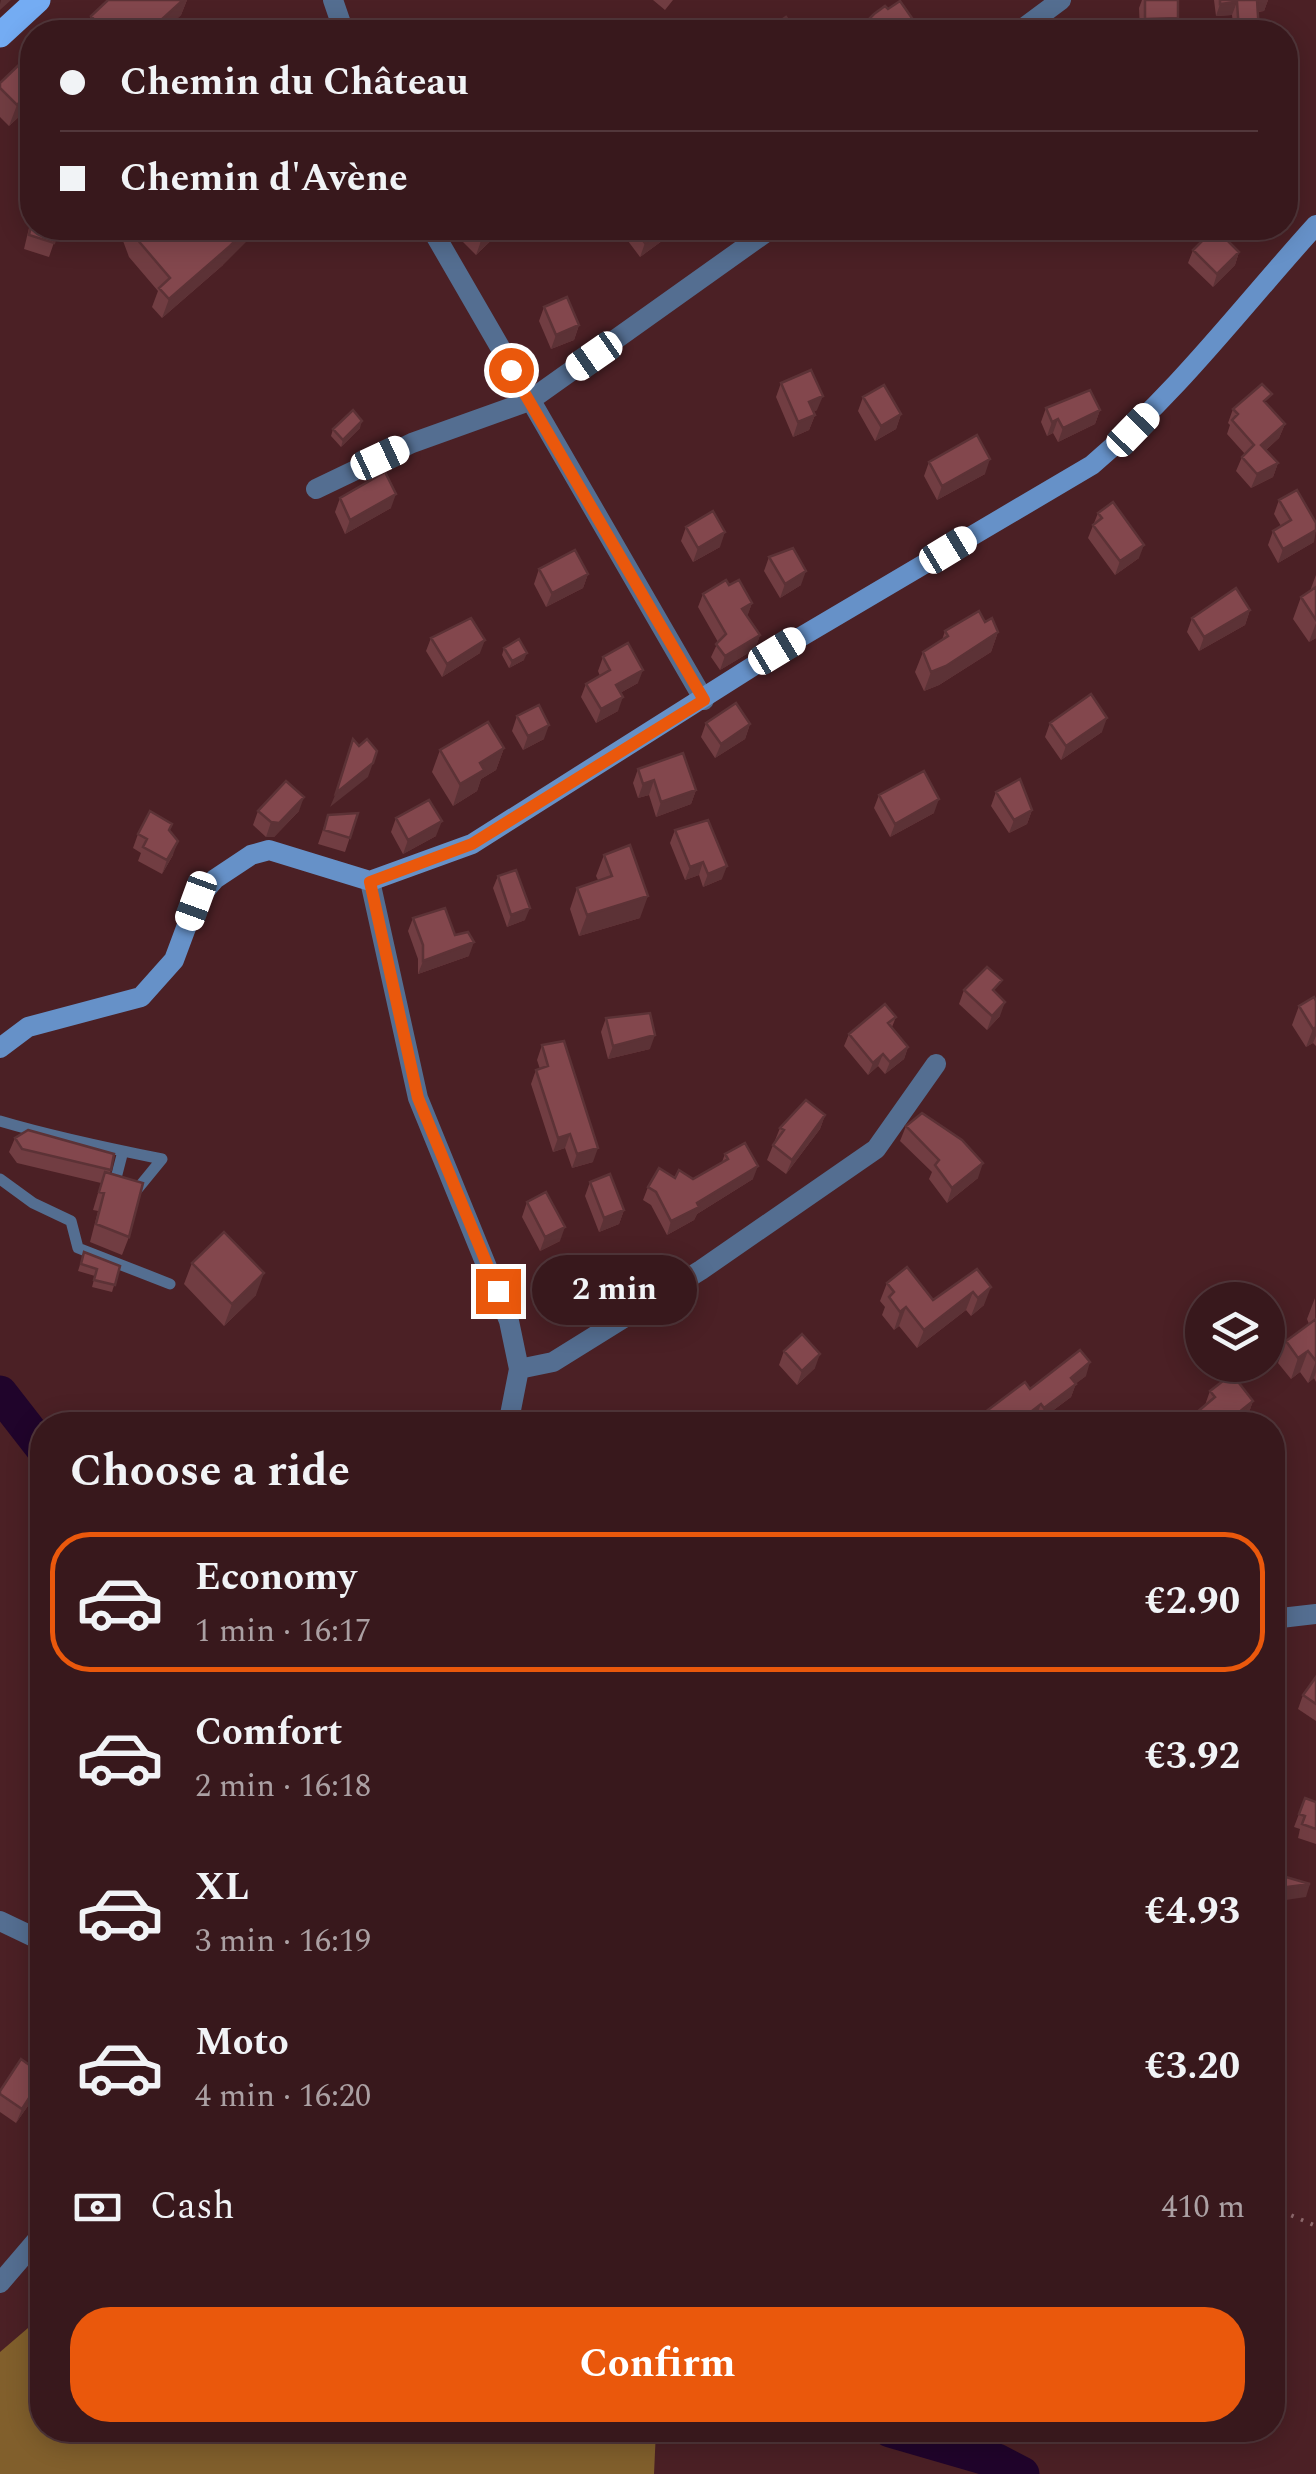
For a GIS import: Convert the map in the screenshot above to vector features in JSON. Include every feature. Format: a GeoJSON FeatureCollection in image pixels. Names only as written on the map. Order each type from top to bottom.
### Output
{"type":"FeatureCollection","features":[{"type":"Feature","properties":{"kind":"main road"},"geometry":{"type":"LineString","coordinates":[[0,35],[38,0]]}},
{"type":"Feature","properties":{"kind":"street"},"geometry":{"type":"LineString","coordinates":[[1034,20],[1062,0]]}},
{"type":"Feature","properties":{"kind":"street"},"geometry":{"type":"LineString","coordinates":[[0,1048],[28,1028],[141,998],[174,960],[196,901],[215,879],[251,855],[270,850],[370,882],[472,844],[777,651],[1092,465],[1133,430],[1218,342],[1316,225]]}},
{"type":"Feature","properties":{"kind":"street"},"geometry":{"type":"LineString","coordinates":[[438,240],[704,700]]}},
{"type":"Feature","properties":{"kind":"street"},"geometry":{"type":"LineString","coordinates":[[316,489],[412,443],[529,401],[755,240]]}},
{"type":"Feature","properties":{"kind":"street"},"geometry":{"type":"LineString","coordinates":[[370,882],[418,1098],[509,1321],[518,1370],[510,1412]]}},
{"type":"Feature","properties":{"kind":"street"},"geometry":{"type":"LineString","coordinates":[[518,1370],[553,1362],[701,1270],[876,1149],[936,1064]]}},
{"type":"Feature","properties":{"kind":"street"},"geometry":{"type":"LineString","coordinates":[[1285,1618],[1316,1614]]}},
{"type":"Feature","properties":{"kind":"street"},"geometry":{"type":"LineString","coordinates":[[0,1921],[30,1935]]}},
{"type":"Feature","properties":{"kind":"street"},"geometry":{"type":"LineString","coordinates":[[0,2283],[30,2248]]}},
{"type":"Feature","properties":{"kind":"lane"},"geometry":{"type":"LineString","coordinates":[[0,1121],[68,1142],[122,1151]]}},
{"type":"Feature","properties":{"kind":"lane"},"geometry":{"type":"LineString","coordinates":[[0,1179],[71,1221],[78,1248],[170,1284]]}},
{"type":"Feature","properties":{"kind":"path"},"geometry":{"type":"LineString","coordinates":[[1285,2213],[1316,2226]]}},
{"type":"Feature","properties":{"kind":"shaded area"},"geometry":{"type":"Polygon","coordinates":[[[30,2326],[30,2442],[655,2442],[654,2474],[0,2474],[0,2352],[30,2326]]]}},
{"type":"Feature","properties":{"kind":"building"},"geometry":{"type":"Polygon","coordinates":[[[108,0],[183,0],[161,20],[95,20],[91,16],[108,0]]]}},
{"type":"Feature","properties":{"kind":"building"},"geometry":{"type":"Polygon","coordinates":[[[1145,0],[1178,0],[1178,18],[1145,19],[1145,0]]]}},
{"type":"Feature","properties":{"kind":"building"},"geometry":{"type":"Polygon","coordinates":[[[1220,0],[1257,0],[1258,20],[1238,20],[1237,2],[1220,4],[1220,0]]]}},
{"type":"Feature","properties":{"kind":"building"},"geometry":{"type":"Polygon","coordinates":[[[900,1],[913,20],[868,20],[885,6],[888,9],[900,1]]]}},
{"type":"Feature","properties":{"kind":"building"},"geometry":{"type":"Polygon","coordinates":[[[20,64],[17,105],[0,88],[0,83],[20,64]]]}},
{"type":"Feature","properties":{"kind":"building"},"geometry":{"type":"Polygon","coordinates":[[[138,240],[236,240],[169,299],[159,288],[170,278],[138,240]]]}},
{"type":"Feature","properties":{"kind":"building"},"geometry":{"type":"Polygon","coordinates":[[[1203,240],[1227,240],[1239,252],[1217,274],[1193,250],[1203,240]]]}},
{"type":"Feature","properties":{"kind":"building"},"geometry":{"type":"Polygon","coordinates":[[[567,297],[579,325],[556,335],[544,307],[567,297]]]}},
{"type":"Feature","properties":{"kind":"building"},"geometry":{"type":"Polygon","coordinates":[[[811,370],[823,396],[809,402],[815,415],[798,422],[781,383],[811,370]]]}},
{"type":"Feature","properties":{"kind":"building"},"geometry":{"type":"Polygon","coordinates":[[[1262,384],[1272,394],[1264,401],[1285,424],[1261,445],[1278,463],[1257,474],[1242,457],[1254,445],[1232,420],[1238,414],[1233,409],[1262,384]]]}},
{"type":"Feature","properties":{"kind":"building"},"geometry":{"type":"Polygon","coordinates":[[[884,385],[901,414],[881,426],[863,397],[884,385]]]}},
{"type":"Feature","properties":{"kind":"building"},"geometry":{"type":"Polygon","coordinates":[[[1090,390],[1100,410],[1063,428],[1058,419],[1052,422],[1046,408],[1090,390]]]}},
{"type":"Feature","properties":{"kind":"building"},"geometry":{"type":"Polygon","coordinates":[[[353,410],[362,421],[343,440],[333,429],[353,410]]]}},
{"type":"Feature","properties":{"kind":"building"},"geometry":{"type":"Polygon","coordinates":[[[977,435],[990,459],[942,486],[929,462],[977,435]]]}},
{"type":"Feature","properties":{"kind":"building"},"geometry":{"type":"Polygon","coordinates":[[[385,472],[396,494],[350,520],[340,498],[385,472]]]}},
{"type":"Feature","properties":{"kind":"building"},"geometry":{"type":"Polygon","coordinates":[[[1297,490],[1316,523],[1316,530],[1283,549],[1273,531],[1291,520],[1279,500],[1297,490]]]}},
{"type":"Feature","properties":{"kind":"building"},"geometry":{"type":"Polygon","coordinates":[[[1113,502],[1144,545],[1120,561],[1093,525],[1102,518],[1098,513],[1113,502]]]}},
{"type":"Feature","properties":{"kind":"building"},"geometry":{"type":"Polygon","coordinates":[[[713,511],[725,532],[698,548],[686,527],[713,511]]]}},
{"type":"Feature","properties":{"kind":"building"},"geometry":{"type":"Polygon","coordinates":[[[793,548],[806,571],[785,584],[769,557],[793,548]]]}},
{"type":"Feature","properties":{"kind":"building"},"geometry":{"type":"Polygon","coordinates":[[[575,550],[588,574],[552,593],[539,569],[575,550]]]}},
{"type":"Feature","properties":{"kind":"building"},"geometry":{"type":"Polygon","coordinates":[[[726,580],[729,585],[739,580],[752,603],[742,609],[760,635],[725,656],[716,644],[726,634],[703,594],[726,580]]]}},
{"type":"Feature","properties":{"kind":"building"},"geometry":{"type":"Polygon","coordinates":[[[1316,587],[1316,620],[1301,597],[1316,587]]]}},
{"type":"Feature","properties":{"kind":"building"},"geometry":{"type":"Polygon","coordinates":[[[1236,588],[1250,610],[1204,637],[1192,618],[1236,588]]]}},
{"type":"Feature","properties":{"kind":"building"},"geometry":{"type":"Polygon","coordinates":[[[979,611],[985,622],[992,618],[998,632],[931,672],[923,652],[948,636],[945,631],[979,611]]]}},
{"type":"Feature","properties":{"kind":"building"},"geometry":{"type":"Polygon","coordinates":[[[471,618],[485,640],[447,664],[431,638],[471,618]]]}},
{"type":"Feature","properties":{"kind":"building"},"geometry":{"type":"Polygon","coordinates":[[[519,639],[527,653],[512,661],[504,648],[519,639]]]}},
{"type":"Feature","properties":{"kind":"building"},"geometry":{"type":"Polygon","coordinates":[[[628,643],[643,670],[616,685],[623,697],[601,709],[586,684],[610,670],[603,657],[628,643]]]}},
{"type":"Feature","properties":{"kind":"building"},"geometry":{"type":"Polygon","coordinates":[[[1091,694],[1107,718],[1066,746],[1050,723],[1091,694]]]}},
{"type":"Feature","properties":{"kind":"building"},"geometry":{"type":"Polygon","coordinates":[[[736,703],[750,724],[721,744],[706,723],[736,703]]]}},
{"type":"Feature","properties":{"kind":"building"},"geometry":{"type":"Polygon","coordinates":[[[539,705],[549,725],[528,736],[517,716],[539,705]]]}},
{"type":"Feature","properties":{"kind":"building"},"geometry":{"type":"Polygon","coordinates":[[[488,722],[504,748],[480,763],[484,770],[460,784],[440,750],[488,722]]]}},
{"type":"Feature","properties":{"kind":"building"},"geometry":{"type":"Polygon","coordinates":[[[353,739],[359,746],[367,739],[377,751],[373,763],[336,793],[353,739]]]}},
{"type":"Feature","properties":{"kind":"building"},"geometry":{"type":"Polygon","coordinates":[[[683,753],[696,790],[661,802],[654,780],[643,784],[638,769],[683,753]]]}},
{"type":"Feature","properties":{"kind":"building"},"geometry":{"type":"Polygon","coordinates":[[[924,771],[939,799],[895,824],[879,795],[924,771]]]}},
{"type":"Feature","properties":{"kind":"building"},"geometry":{"type":"Polygon","coordinates":[[[1020,779],[1032,810],[1014,820],[996,792],[1020,779]]]}},
{"type":"Feature","properties":{"kind":"building"},"geometry":{"type":"Polygon","coordinates":[[[286,781],[304,797],[279,823],[271,822],[258,811],[286,781]]]}},
{"type":"Feature","properties":{"kind":"building"},"geometry":{"type":"Polygon","coordinates":[[[429,800],[442,821],[408,840],[396,818],[429,800]]]}},
{"type":"Feature","properties":{"kind":"building"},"geometry":{"type":"Polygon","coordinates":[[[150,811],[172,824],[169,830],[178,841],[167,860],[143,847],[147,839],[138,834],[150,811]]]}},
{"type":"Feature","properties":{"kind":"building"},"geometry":{"type":"Polygon","coordinates":[[[358,813],[350,838],[324,830],[328,815],[358,813]]]}},
{"type":"Feature","properties":{"kind":"building"},"geometry":{"type":"Polygon","coordinates":[[[708,820],[727,866],[708,874],[703,862],[690,867],[675,830],[708,820]]]}},
{"type":"Feature","properties":{"kind":"building"},"geometry":{"type":"Polygon","coordinates":[[[630,845],[648,896],[587,915],[577,888],[612,876],[604,855],[630,845]]]}},
{"type":"Feature","properties":{"kind":"building"},"geometry":{"type":"Polygon","coordinates":[[[516,870],[530,908],[511,915],[498,876],[516,870]]]}},
{"type":"Feature","properties":{"kind":"building"},"geometry":{"type":"Polygon","coordinates":[[[445,908],[455,935],[468,932],[474,942],[423,961],[423,945],[413,918],[445,908]]]}},
{"type":"Feature","properties":{"kind":"building"},"geometry":{"type":"Polygon","coordinates":[[[987,967],[1002,980],[993,990],[1005,1002],[992,1016],[964,990],[987,967]]]}},
{"type":"Feature","properties":{"kind":"building"},"geometry":{"type":"Polygon","coordinates":[[[1314,997],[1316,1027],[1313,1029],[1299,1006],[1314,997]]]}},
{"type":"Feature","properties":{"kind":"building"},"geometry":{"type":"Polygon","coordinates":[[[885,1004],[896,1017],[888,1023],[908,1047],[890,1062],[883,1054],[873,1063],[849,1034],[885,1004]]]}},
{"type":"Feature","properties":{"kind":"building"},"geometry":{"type":"Polygon","coordinates":[[[650,1013],[655,1035],[613,1046],[606,1018],[650,1013]]]}},
{"type":"Feature","properties":{"kind":"building"},"geometry":{"type":"Polygon","coordinates":[[[564,1041],[598,1148],[577,1154],[570,1134],[558,1138],[536,1070],[548,1066],[542,1045],[564,1041]]]}},
{"type":"Feature","properties":{"kind":"building"},"geometry":{"type":"Polygon","coordinates":[[[806,1100],[825,1115],[792,1160],[773,1145],[784,1130],[780,1128],[806,1100]]]}},
{"type":"Feature","properties":{"kind":"building"},"geometry":{"type":"Polygon","coordinates":[[[922,1113],[962,1140],[983,1163],[952,1188],[935,1165],[939,1160],[906,1126],[922,1113]]]}},
{"type":"Feature","properties":{"kind":"building"},"geometry":{"type":"Polygon","coordinates":[[[28,1130],[114,1154],[111,1170],[22,1149],[15,1138],[28,1130]]]}},
{"type":"Feature","properties":{"kind":"building"},"geometry":{"type":"Polygon","coordinates":[[[745,1143],[758,1166],[697,1203],[699,1207],[671,1221],[656,1192],[648,1187],[659,1168],[675,1178],[679,1170],[693,1179],[728,1159],[725,1154],[745,1143]]]}},
{"type":"Feature","properties":{"kind":"building"},"geometry":{"type":"Polygon","coordinates":[[[105,1172],[143,1183],[129,1237],[96,1224],[105,1172]]]}},
{"type":"Feature","properties":{"kind":"building"},"geometry":{"type":"Polygon","coordinates":[[[610,1174],[624,1210],[604,1218],[590,1182],[610,1174]]]}},
{"type":"Feature","properties":{"kind":"building"},"geometry":{"type":"Polygon","coordinates":[[[546,1192],[565,1227],[545,1237],[527,1202],[546,1192]]]}},
{"type":"Feature","properties":{"kind":"building"},"geometry":{"type":"Polygon","coordinates":[[[224,1232],[264,1273],[232,1304],[192,1263],[224,1232]]]}},
{"type":"Feature","properties":{"kind":"building"},"geometry":{"type":"Polygon","coordinates":[[[84,1252],[120,1266],[115,1285],[94,1280],[97,1269],[81,1264],[84,1252]]]}},
{"type":"Feature","properties":{"kind":"building"},"geometry":{"type":"Polygon","coordinates":[[[907,1267],[933,1300],[977,1269],[991,1287],[978,1298],[973,1292],[924,1330],[906,1307],[900,1312],[889,1297],[894,1292],[887,1283],[907,1267]]]}},
{"type":"Feature","properties":{"kind":"building"},"geometry":{"type":"Polygon","coordinates":[[[1316,1319],[1316,1361],[1308,1351],[1298,1358],[1286,1341],[1316,1319]]]}},
{"type":"Feature","properties":{"kind":"building"},"geometry":{"type":"Polygon","coordinates":[[[802,1334],[820,1354],[802,1371],[784,1351],[802,1334]]]}},
{"type":"Feature","properties":{"kind":"building"},"geometry":{"type":"Polygon","coordinates":[[[1080,1350],[1090,1362],[1071,1378],[1076,1384],[1044,1408],[1041,1404],[1031,1412],[985,1412],[1025,1382],[1030,1389],[1080,1350]]]}},
{"type":"Feature","properties":{"kind":"building"},"geometry":{"type":"Polygon","coordinates":[[[1222,1382],[1238,1382],[1253,1401],[1239,1412],[1197,1412],[1215,1397],[1210,1391],[1222,1382]]]}},
{"type":"Feature","properties":{"kind":"building"},"geometry":{"type":"Polygon","coordinates":[[[1316,1677],[1316,1704],[1303,1695],[1316,1677]]]}},
{"type":"Feature","properties":{"kind":"building"},"geometry":{"type":"Polygon","coordinates":[[[1305,1798],[1316,1802],[1316,1829],[1302,1824],[1305,1816],[1299,1814],[1305,1798]]]}},
{"type":"Feature","properties":{"kind":"building"},"geometry":{"type":"Polygon","coordinates":[[[1285,1877],[1310,1884],[1285,1887],[1285,1877]]]}},
{"type":"Feature","properties":{"kind":"building"},"geometry":{"type":"Polygon","coordinates":[[[21,2059],[30,2065],[30,2097],[22,2109],[0,2091],[21,2059]]]}},
{"type":"Feature","properties":{"kind":"waterway"},"geometry":{"type":"LineString","coordinates":[[0,1393],[30,1432]]}},
{"type":"Feature","properties":{"kind":"waterway"},"geometry":{"type":"LineString","coordinates":[[931,2442],[997,2461],[1022,2474]]}},
{"type":"Feature","properties":{"kind":"route"},"geometry":{"type":"LineString","coordinates":[[498,1291],[418,1098],[370,882],[406,872],[472,844],[704,700],[511,370]]}}]}
